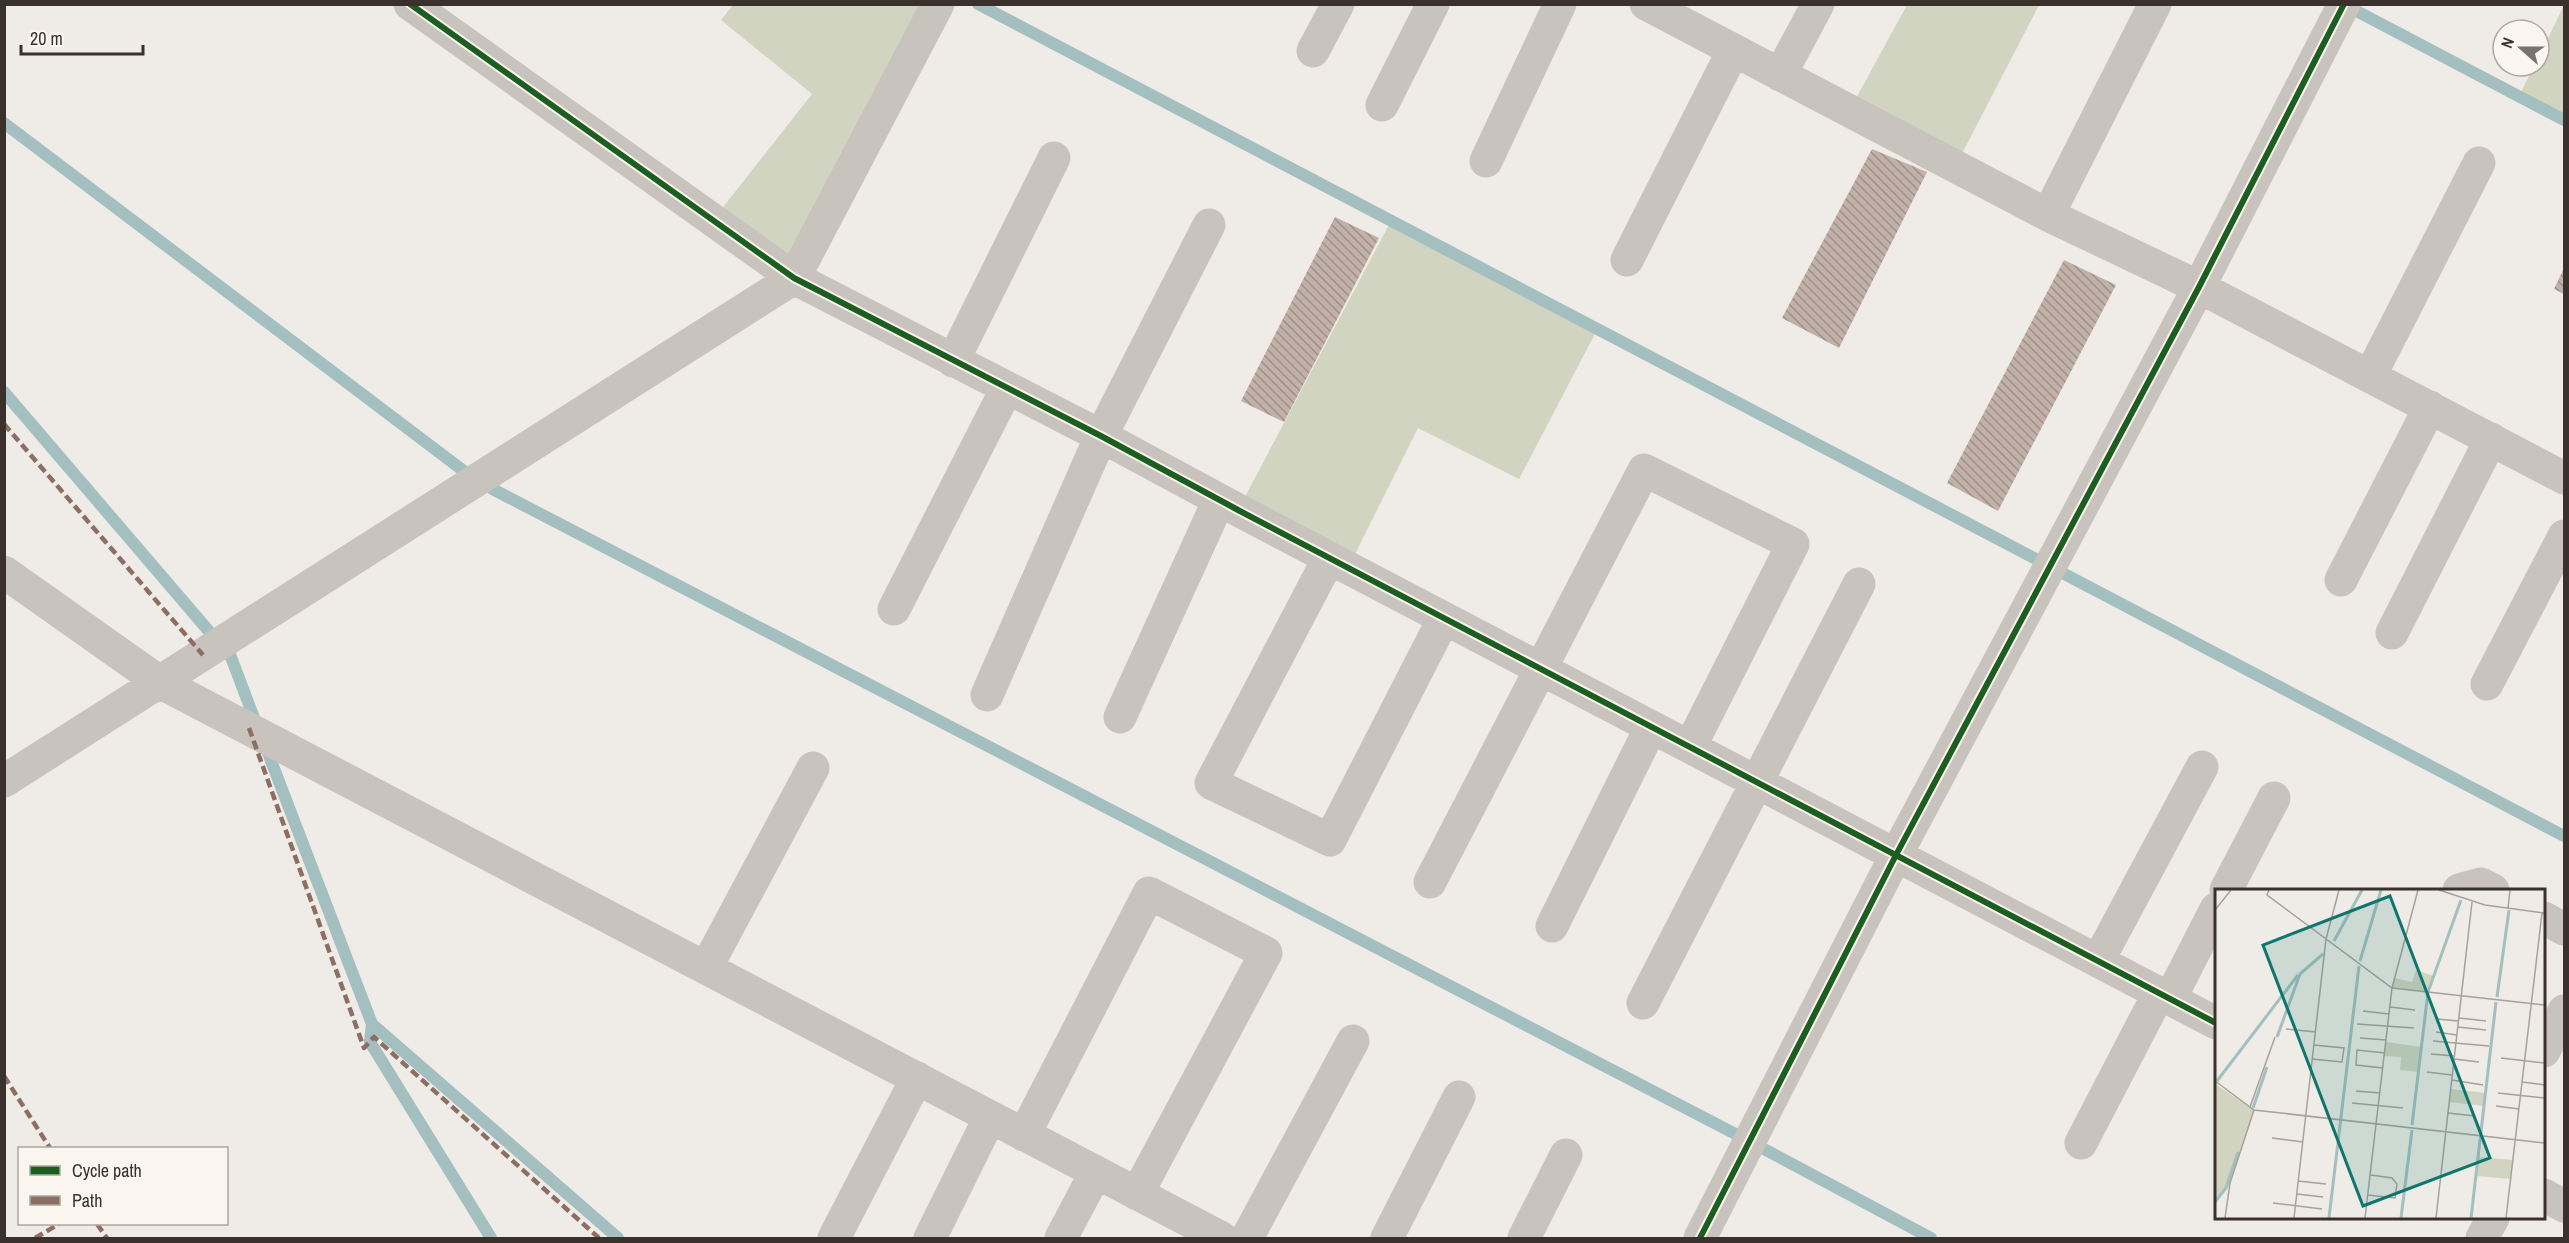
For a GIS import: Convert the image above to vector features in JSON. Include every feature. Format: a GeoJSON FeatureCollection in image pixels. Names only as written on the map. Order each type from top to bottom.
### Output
{"type":"FeatureCollection","features":[{"type":"Feature","properties":{"kind":"street"},"geometry":{"type":"LineString","coordinates":[[410,4],[795,278],[1101,436],[1329,558],[2215,1022]]}},
{"type":"Feature","properties":{"kind":"street"},"geometry":{"type":"LineString","coordinates":[[4,781],[795,278],[938,4]]}},
{"type":"Feature","properties":{"kind":"street"},"geometry":{"type":"LineString","coordinates":[[1313,51],[1338,4]]}},
{"type":"Feature","properties":{"kind":"street"},"geometry":{"type":"LineString","coordinates":[[1382,105],[1432,4]]}},
{"type":"Feature","properties":{"kind":"street"},"geometry":{"type":"LineString","coordinates":[[1486,161],[1560,4]]}},
{"type":"Feature","properties":{"kind":"street"},"geometry":{"type":"LineString","coordinates":[[1646,4],[2048,216],[2199,287],[2565,478]]}},
{"type":"Feature","properties":{"kind":"street"},"geometry":{"type":"LineString","coordinates":[[1780,75],[1818,4]]}},
{"type":"Feature","properties":{"kind":"street"},"geometry":{"type":"LineString","coordinates":[[2048,216],[2154,4]]}},
{"type":"Feature","properties":{"kind":"street"},"geometry":{"type":"LineString","coordinates":[[1700,1239],[1896,855],[2199,287],[2344,4]]}},
{"type":"Feature","properties":{"kind":"street"},"geometry":{"type":"LineString","coordinates":[[1627,260],[1734,51]]}},
{"type":"Feature","properties":{"kind":"street"},"geometry":{"type":"LineString","coordinates":[[953,361],[1054,158]]}},
{"type":"Feature","properties":{"kind":"street"},"geometry":{"type":"LineString","coordinates":[[2370,376],[2480,163]]}},
{"type":"Feature","properties":{"kind":"street"},"geometry":{"type":"LineString","coordinates":[[987,695],[1101,436],[1209,225]]}},
{"type":"Feature","properties":{"kind":"street"},"geometry":{"type":"LineString","coordinates":[[894,609],[1007,388]]}},
{"type":"Feature","properties":{"kind":"street"},"geometry":{"type":"LineString","coordinates":[[2341,580],[2430,407]]}},
{"type":"Feature","properties":{"kind":"street"},"geometry":{"type":"LineString","coordinates":[[2392,633],[2491,439]]}},
{"type":"Feature","properties":{"kind":"street"},"geometry":{"type":"LineString","coordinates":[[1430,882],[1644,470],[1793,544],[1690,747]]}},
{"type":"Feature","properties":{"kind":"street"},"geometry":{"type":"LineString","coordinates":[[1120,717],[1219,500]]}},
{"type":"Feature","properties":{"kind":"street"},"geometry":{"type":"LineString","coordinates":[[2487,684],[2565,536]]}},
{"type":"Feature","properties":{"kind":"street"},"geometry":{"type":"LineString","coordinates":[[1329,558],[1211,783],[1330,840],[1444,618]]}},
{"type":"Feature","properties":{"kind":"street"},"geometry":{"type":"LineString","coordinates":[[4,572],[161,683],[1222,1239]]}},
{"type":"Feature","properties":{"kind":"street"},"geometry":{"type":"LineString","coordinates":[[1643,1003],[1755,781],[1859,584]]}},
{"type":"Feature","properties":{"kind":"street"},"geometry":{"type":"LineString","coordinates":[[1552,926],[1651,727]]}},
{"type":"Feature","properties":{"kind":"street"},"geometry":{"type":"LineString","coordinates":[[2097,961],[2202,766]]}},
{"type":"Feature","properties":{"kind":"street"},"geometry":{"type":"LineString","coordinates":[[706,968],[813,768]]}},
{"type":"Feature","properties":{"kind":"street"},"geometry":{"type":"LineString","coordinates":[[2227,889],[2274,798]]}},
{"type":"Feature","properties":{"kind":"street"},"geometry":{"type":"LineString","coordinates":[[2465,889],[2481,884],[2490,889]]}},
{"type":"Feature","properties":{"kind":"street"},"geometry":{"type":"LineString","coordinates":[[1024,1135],[1149,893],[1266,953],[1137,1194]]}},
{"type":"Feature","properties":{"kind":"street"},"geometry":{"type":"LineString","coordinates":[[2081,1143],[2215,912]]}},
{"type":"Feature","properties":{"kind":"street"},"geometry":{"type":"LineString","coordinates":[[2545,919],[2565,929]]}},
{"type":"Feature","properties":{"kind":"street"},"geometry":{"type":"LineString","coordinates":[[2545,1049],[2565,1011]]}},
{"type":"Feature","properties":{"kind":"street"},"geometry":{"type":"LineString","coordinates":[[1247,1239],[1353,1041]]}},
{"type":"Feature","properties":{"kind":"street"},"geometry":{"type":"LineString","coordinates":[[834,1239],[917,1078]]}},
{"type":"Feature","properties":{"kind":"street"},"geometry":{"type":"LineString","coordinates":[[1387,1239],[1459,1097]]}},
{"type":"Feature","properties":{"kind":"street"},"geometry":{"type":"LineString","coordinates":[[930,1239],[990,1117]]}},
{"type":"Feature","properties":{"kind":"street"},"geometry":{"type":"LineString","coordinates":[[1524,1239],[1566,1155]]}},
{"type":"Feature","properties":{"kind":"street"},"geometry":{"type":"LineString","coordinates":[[1061,1239],[1096,1172]]}},
{"type":"Feature","properties":{"kind":"street"},"geometry":{"type":"LineString","coordinates":[[2545,1196],[2565,1206]]}},
{"type":"Feature","properties":{"kind":"street"},"geometry":{"type":"LineString","coordinates":[[2482,1239],[2492,1219]]}},
{"type":"Feature","properties":{"kind":"green space"},"geometry":{"type":"Polygon","coordinates":[[[733,5],[938,5],[794,278],[713,220],[812,94],[721,20],[733,5]]]}},
{"type":"Feature","properties":{"kind":"green space"},"geometry":{"type":"Polygon","coordinates":[[[1907,5],[2039,5],[1955,167],[1849,111],[1907,5]]]}},
{"type":"Feature","properties":{"kind":"green space"},"geometry":{"type":"Polygon","coordinates":[[[2564,5],[2564,120],[2519,96],[2528,78],[2551,78],[2551,32],[2564,5]]]}},
{"type":"Feature","properties":{"kind":"green space"},"geometry":{"type":"Polygon","coordinates":[[[1391,221],[1598,328],[1519,479],[1418,428],[1348,568],[1238,510],[1391,221]]]}},
{"type":"Feature","properties":{"kind":"building"},"geometry":{"type":"Polygon","coordinates":[[[1872,149],[1927,172],[1839,348],[1782,318],[1872,149]]]}},
{"type":"Feature","properties":{"kind":"building"},"geometry":{"type":"Polygon","coordinates":[[[1335,217],[1379,238],[1284,422],[1241,401],[1335,217]]]}},
{"type":"Feature","properties":{"kind":"building"},"geometry":{"type":"Polygon","coordinates":[[[2064,260],[2116,285],[1998,511],[1947,483],[2064,260]]]}},
{"type":"Feature","properties":{"kind":"building"},"geometry":{"type":"Polygon","coordinates":[[[2564,268],[2564,294],[2554,289],[2564,268]]]}},
{"type":"Feature","properties":{"kind":"waterway"},"geometry":{"type":"LineString","coordinates":[[978,4],[2564,836]]}},
{"type":"Feature","properties":{"kind":"waterway"},"geometry":{"type":"LineString","coordinates":[[2345,5],[2564,120]]}},
{"type":"Feature","properties":{"kind":"waterway"},"geometry":{"type":"LineString","coordinates":[[4,123],[477,481],[1749,1141],[1931,1238]]}},
{"type":"Feature","properties":{"kind":"waterway"},"geometry":{"type":"LineString","coordinates":[[4,392],[231,657],[257,726]]}},
{"type":"Feature","properties":{"kind":"waterway"},"geometry":{"type":"LineString","coordinates":[[265,745],[372,1024],[618,1238]]}},
{"type":"Feature","properties":{"kind":"waterway"},"geometry":{"type":"LineString","coordinates":[[372,1024],[370,1042],[491,1238]]}},
{"type":"Feature","properties":{"kind":"marked path"},"geometry":{"type":"LineString","coordinates":[[4,424],[203,655]]}},
{"type":"Feature","properties":{"kind":"marked path"},"geometry":{"type":"LineString","coordinates":[[249,728],[364,1048],[374,1037],[599,1238]]}},
{"type":"Feature","properties":{"kind":"marked path"},"geometry":{"type":"LineString","coordinates":[[4,1076],[49,1147]]}},
{"type":"Feature","properties":{"kind":"marked path"},"geometry":{"type":"LineString","coordinates":[[35,1238],[57,1225]]}},
{"type":"Feature","properties":{"kind":"marked path"},"geometry":{"type":"LineString","coordinates":[[98,1225],[107,1238]]}},
{"type":"Feature","properties":{"kind":"cycle path"},"geometry":{"type":"LineString","coordinates":[[410,4],[794,278],[1101,436],[2215,1022]]}},
{"type":"Feature","properties":{"kind":"cycle path"},"geometry":{"type":"LineString","coordinates":[[1700,1238],[1896,855],[2199,287],[2344,4]]}}]}
